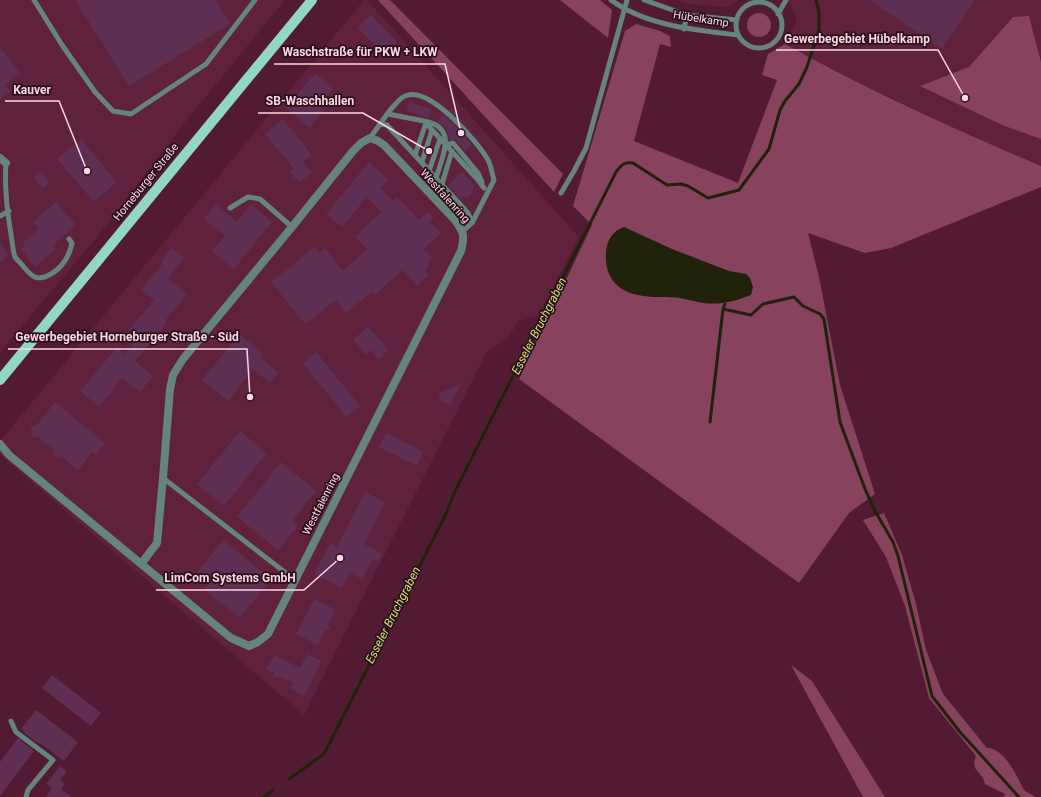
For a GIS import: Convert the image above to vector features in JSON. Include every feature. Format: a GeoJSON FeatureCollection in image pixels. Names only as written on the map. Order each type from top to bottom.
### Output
{"type":"FeatureCollection","features":[{"type":"Feature","properties":{"kind":"main road","name":"Horneburger Straße"},"geometry":{"type":"LineString","coordinates":[[0,380],[312,0]]}},
{"type":"Feature","properties":{"kind":"street"},"geometry":{"type":"LineString","coordinates":[[141,564],[157,543],[170,389],[173,375],[183,359],[353,151],[361,143],[370,138]]}},
{"type":"Feature","properties":{"kind":"street","name":"Westfalenring"},"geometry":{"type":"LineString","coordinates":[[0,444],[9,456],[231,638],[249,646],[258,642],[268,634],[461,251],[464,241],[463,231],[455,220],[384,145],[370,138]]}},
{"type":"Feature","properties":{"kind":"lane"},"geometry":{"type":"LineString","coordinates":[[34,0],[62,45],[95,92],[113,111],[131,114],[206,64],[255,0]]}},
{"type":"Feature","properties":{"kind":"lane","name":"Hübelkamp"},"geometry":{"type":"LineString","coordinates":[[611,0],[624,9],[684,29],[738,35],[743,42],[758,48],[769,46],[781,32],[782,25],[778,14],[768,5],[755,3],[744,9],[739,14],[737,20],[687,15],[644,0]]}},
{"type":"Feature","properties":{"kind":"lane"},"geometry":{"type":"LineString","coordinates":[[561,193],[586,148],[627,0]]}},
{"type":"Feature","properties":{"kind":"lane"},"geometry":{"type":"LineString","coordinates":[[778,14],[786,0]]}},
{"type":"Feature","properties":{"kind":"lane"},"geometry":{"type":"LineString","coordinates":[[684,29],[687,15]]}},
{"type":"Feature","properties":{"kind":"lane"},"geometry":{"type":"LineString","coordinates":[[737,20],[736,27],[738,35]]}},
{"type":"Feature","properties":{"kind":"lane"},"geometry":{"type":"LineString","coordinates":[[370,138],[388,114],[405,96],[416,95],[432,100],[447,112],[476,142],[489,161],[494,180],[472,223],[463,231]]}},
{"type":"Feature","properties":{"kind":"lane"},"geometry":{"type":"LineString","coordinates":[[388,114],[435,123],[445,134],[446,144],[436,178]]}},
{"type":"Feature","properties":{"kind":"lane"},"geometry":{"type":"LineString","coordinates":[[425,122],[478,180],[488,194]]}},
{"type":"Feature","properties":{"kind":"lane"},"geometry":{"type":"LineString","coordinates":[[415,155],[425,122]]}},
{"type":"Feature","properties":{"kind":"lane"},"geometry":{"type":"LineString","coordinates":[[380,124],[387,125],[422,162],[468,213],[472,223]]}},
{"type":"Feature","properties":{"kind":"lane"},"geometry":{"type":"LineString","coordinates":[[422,162],[432,130]]}},
{"type":"Feature","properties":{"kind":"lane"},"geometry":{"type":"LineString","coordinates":[[429,171],[440,139]]}},
{"type":"Feature","properties":{"kind":"lane"},"geometry":{"type":"LineString","coordinates":[[446,144],[453,143],[463,154],[482,179],[484,188]]}},
{"type":"Feature","properties":{"kind":"lane"},"geometry":{"type":"LineString","coordinates":[[442,184],[452,151]]}},
{"type":"Feature","properties":{"kind":"lane"},"geometry":{"type":"LineString","coordinates":[[3,160],[15,257],[31,275],[37,278],[46,277],[55,272],[71,252],[72,243],[69,239]]}},
{"type":"Feature","properties":{"kind":"lane"},"geometry":{"type":"LineString","coordinates":[[230,208],[248,197],[260,199],[292,227]]}},
{"type":"Feature","properties":{"kind":"lane"},"geometry":{"type":"LineString","coordinates":[[0,216],[9,211]]}},
{"type":"Feature","properties":{"kind":"lane"},"geometry":{"type":"LineString","coordinates":[[163,478],[295,580]]}},
{"type":"Feature","properties":{"kind":"lane"},"geometry":{"type":"LineString","coordinates":[[11,721],[16,732],[53,760],[28,790],[26,797]]}},
{"type":"Feature","properties":{"kind":"shaded area"},"geometry":{"type":"Polygon","coordinates":[[[0,0],[285,0],[185,122],[99,235],[0,352],[0,0]]]}},
{"type":"Feature","properties":{"kind":"shaded area"},"geometry":{"type":"Polygon","coordinates":[[[364,0],[367,0],[579,237],[538,316],[518,321],[509,337],[486,353],[304,715],[7,461],[0,454],[0,441],[364,0]]]}},
{"type":"Feature","properties":{"kind":"shaded area"},"geometry":{"type":"Polygon","coordinates":[[[378,0],[390,0],[563,174],[554,192],[378,0]]]}},
{"type":"Feature","properties":{"kind":"shaded area"},"geometry":{"type":"Polygon","coordinates":[[[560,0],[600,0],[612,10],[608,38],[560,0]]]}},
{"type":"Feature","properties":{"kind":"shaded area"},"geometry":{"type":"Polygon","coordinates":[[[678,0],[739,0],[728,7],[686,4],[678,0]]]}},
{"type":"Feature","properties":{"kind":"shaded area"},"geometry":{"type":"Polygon","coordinates":[[[782,0],[1041,0],[1041,166],[953,128],[827,67],[785,44],[797,21],[791,4],[782,0]]]}},
{"type":"Feature","properties":{"kind":"shaded area"},"geometry":{"type":"Polygon","coordinates":[[[759,13],[764,14],[770,20],[770,30],[764,36],[759,37],[754,36],[748,30],[747,25],[748,20],[754,14],[759,13]]]}},
{"type":"Feature","properties":{"kind":"shaded area"},"geometry":{"type":"Polygon","coordinates":[[[1029,16],[1041,62],[1041,139],[1002,125],[920,86],[969,67],[1013,17],[1029,16]]]}},
{"type":"Feature","properties":{"kind":"shaded area"},"geometry":{"type":"Polygon","coordinates":[[[636,24],[660,31],[670,36],[671,47],[660,44],[634,141],[738,183],[777,80],[762,75],[768,54],[785,44],[816,61],[912,108],[1041,166],[1041,187],[891,248],[865,253],[808,233],[819,277],[840,385],[875,494],[849,513],[799,583],[519,379],[592,225],[573,206],[625,31],[636,24]]]}},
{"type":"Feature","properties":{"kind":"shaded area"},"geometry":{"type":"Polygon","coordinates":[[[624,227],[672,249],[729,271],[746,274],[750,278],[753,287],[751,295],[738,300],[712,304],[676,297],[653,297],[627,292],[614,283],[607,269],[606,261],[606,252],[609,239],[614,233],[624,227]]]}},
{"type":"Feature","properties":{"kind":"shaded area"},"geometry":{"type":"Polygon","coordinates":[[[884,513],[902,555],[916,604],[926,650],[943,694],[987,748],[993,749],[1005,758],[1010,764],[1024,790],[1035,797],[1004,797],[1005,794],[985,784],[983,778],[975,768],[974,762],[976,756],[929,698],[905,606],[886,557],[863,520],[884,513]]]}},
{"type":"Feature","properties":{"kind":"shaded area"},"geometry":{"type":"Polygon","coordinates":[[[791,665],[812,681],[885,797],[863,797],[791,665]]]}},
{"type":"Feature","properties":{"kind":"building"},"geometry":{"type":"Polygon","coordinates":[[[75,0],[215,0],[230,24],[129,86],[75,0]]]}},
{"type":"Feature","properties":{"kind":"building"},"geometry":{"type":"Polygon","coordinates":[[[869,0],[975,0],[942,49],[869,0]]]}},
{"type":"Feature","properties":{"kind":"building"},"geometry":{"type":"Polygon","coordinates":[[[371,15],[397,42],[384,55],[357,27],[371,15]]]}},
{"type":"Feature","properties":{"kind":"building"},"geometry":{"type":"Polygon","coordinates":[[[0,48],[20,72],[5,85],[11,91],[0,100],[0,48]]]}},
{"type":"Feature","properties":{"kind":"building"},"geometry":{"type":"Polygon","coordinates":[[[315,73],[333,88],[319,106],[324,110],[310,128],[286,108],[315,73]]]}},
{"type":"Feature","properties":{"kind":"building"},"geometry":{"type":"Polygon","coordinates":[[[409,102],[432,109],[429,118],[406,110],[409,102]]]}},
{"type":"Feature","properties":{"kind":"building"},"geometry":{"type":"Polygon","coordinates":[[[451,108],[479,139],[478,140],[449,110],[451,108]]]}},
{"type":"Feature","properties":{"kind":"building"},"geometry":{"type":"Polygon","coordinates":[[[443,115],[472,145],[465,152],[456,140],[449,140],[445,127],[437,121],[443,115]]]}},
{"type":"Feature","properties":{"kind":"building"},"geometry":{"type":"Polygon","coordinates":[[[283,119],[312,155],[303,162],[312,172],[299,183],[290,172],[294,169],[265,134],[283,119]]]}},
{"type":"Feature","properties":{"kind":"building"},"geometry":{"type":"Polygon","coordinates":[[[81,139],[117,182],[94,202],[57,159],[81,139]]]}},
{"type":"Feature","properties":{"kind":"building"},"geometry":{"type":"Polygon","coordinates":[[[369,162],[388,180],[381,189],[393,201],[397,197],[419,220],[428,212],[434,217],[429,222],[441,233],[424,249],[432,258],[425,272],[429,275],[417,286],[402,270],[375,295],[372,292],[346,313],[336,300],[305,324],[271,282],[315,247],[320,253],[325,248],[343,271],[367,249],[355,237],[381,212],[367,197],[342,227],[326,214],[369,162]]]}},
{"type":"Feature","properties":{"kind":"building"},"geometry":{"type":"Polygon","coordinates":[[[41,172],[50,182],[43,188],[34,178],[41,172]]]}},
{"type":"Feature","properties":{"kind":"building"},"geometry":{"type":"Polygon","coordinates":[[[462,172],[475,186],[471,190],[473,192],[467,198],[465,196],[461,199],[448,185],[462,172]]]}},
{"type":"Feature","properties":{"kind":"building"},"geometry":{"type":"Polygon","coordinates":[[[56,202],[76,225],[53,245],[56,249],[35,267],[21,249],[24,246],[24,242],[39,229],[33,222],[56,202]]]}},
{"type":"Feature","properties":{"kind":"building"},"geometry":{"type":"Polygon","coordinates":[[[216,204],[237,222],[251,204],[272,222],[234,269],[212,251],[225,236],[204,219],[216,204]]]}},
{"type":"Feature","properties":{"kind":"building"},"geometry":{"type":"Polygon","coordinates":[[[0,242],[9,255],[0,262],[0,242]]]}},
{"type":"Feature","properties":{"kind":"building"},"geometry":{"type":"Polygon","coordinates":[[[172,248],[184,258],[168,278],[187,294],[165,321],[167,323],[135,361],[153,376],[140,392],[122,378],[99,407],[80,391],[117,347],[125,354],[138,337],[129,330],[154,300],[141,290],[163,263],[161,261],[172,248]]]}},
{"type":"Feature","properties":{"kind":"building"},"geometry":{"type":"Polygon","coordinates":[[[368,326],[388,350],[379,360],[371,350],[365,355],[353,340],[368,326]]]}},
{"type":"Feature","properties":{"kind":"building"},"geometry":{"type":"Polygon","coordinates":[[[240,335],[264,354],[261,358],[279,373],[270,383],[253,370],[228,401],[202,380],[240,335]]]}},
{"type":"Feature","properties":{"kind":"building"},"geometry":{"type":"Polygon","coordinates":[[[316,352],[360,406],[346,417],[303,363],[316,352]]]}},
{"type":"Feature","properties":{"kind":"building"},"geometry":{"type":"Polygon","coordinates":[[[461,384],[450,405],[440,400],[440,392],[461,384]]]}},
{"type":"Feature","properties":{"kind":"building"},"geometry":{"type":"Polygon","coordinates":[[[55,402],[105,443],[96,455],[92,452],[78,470],[61,456],[59,459],[53,454],[55,451],[37,436],[32,437],[31,426],[36,426],[55,402]]]}},
{"type":"Feature","properties":{"kind":"building"},"geometry":{"type":"Polygon","coordinates":[[[240,431],[267,453],[224,506],[197,484],[240,431]]]}},
{"type":"Feature","properties":{"kind":"building"},"geometry":{"type":"Polygon","coordinates":[[[386,433],[423,452],[417,466],[379,447],[386,433]]]}},
{"type":"Feature","properties":{"kind":"building"},"geometry":{"type":"Polygon","coordinates":[[[281,462],[316,491],[292,521],[298,526],[278,550],[237,517],[281,462]]]}},
{"type":"Feature","properties":{"kind":"building"},"geometry":{"type":"Polygon","coordinates":[[[365,492],[385,502],[364,544],[382,554],[379,562],[372,559],[362,579],[350,573],[342,588],[314,574],[330,543],[337,547],[365,492]]]}},
{"type":"Feature","properties":{"kind":"building"},"geometry":{"type":"Polygon","coordinates":[[[223,540],[271,579],[240,618],[204,589],[210,582],[197,572],[223,540]]]}},
{"type":"Feature","properties":{"kind":"building"},"geometry":{"type":"Polygon","coordinates":[[[314,599],[336,610],[328,624],[330,629],[325,631],[318,645],[296,634],[314,599]]]}},
{"type":"Feature","properties":{"kind":"building"},"geometry":{"type":"Polygon","coordinates":[[[307,654],[321,661],[304,696],[290,688],[293,682],[273,676],[274,673],[266,669],[274,655],[300,668],[307,654]]]}},
{"type":"Feature","properties":{"kind":"building"},"geometry":{"type":"Polygon","coordinates":[[[52,675],[101,713],[91,726],[42,688],[52,675]]]}},
{"type":"Feature","properties":{"kind":"building"},"geometry":{"type":"Polygon","coordinates":[[[36,710],[78,742],[64,761],[40,743],[39,744],[21,729],[36,710]]]}},
{"type":"Feature","properties":{"kind":"building"},"geometry":{"type":"Polygon","coordinates":[[[18,738],[34,751],[0,796],[0,762],[18,738]]]}},
{"type":"Feature","properties":{"kind":"building"},"geometry":{"type":"Polygon","coordinates":[[[60,766],[67,771],[60,780],[65,784],[61,789],[71,797],[46,797],[52,788],[46,784],[60,766]]]}},
{"type":"Feature","properties":{"kind":"waterway","name":"Esseler Bruchgraben"},"geometry":{"type":"LineString","coordinates":[[289,779],[324,754],[446,514],[455,491],[616,172],[623,164],[633,163],[667,185],[681,184],[688,186],[708,198],[739,190],[769,149],[780,110],[785,101],[799,84],[807,67],[819,30],[819,12],[816,0]]}},
{"type":"Feature","properties":{"kind":"waterway"},"geometry":{"type":"LineString","coordinates":[[725,304],[723,309],[751,315],[763,304],[794,297],[803,306],[820,314],[824,319],[840,422],[865,489],[875,511],[893,542],[898,556],[932,696],[960,732],[1019,797]]}},
{"type":"Feature","properties":{"kind":"waterway"},"geometry":{"type":"LineString","coordinates":[[710,422],[723,309]]}},
{"type":"Feature","properties":{"kind":"waterway","name":"Esseler Bruchgraben"},"geometry":{"type":"LineString","coordinates":[[264,797],[273,790]]}},
{"type":"Feature","properties":{"kind":"place","name":"Gewerbegebiet Hübelkamp"},"geometry":{"type":"Point","coordinates":[965,98]}},
{"type":"Feature","properties":{"kind":"place","name":"Waschstraße für PKW + LKW"},"geometry":{"type":"Point","coordinates":[461,133]}},
{"type":"Feature","properties":{"kind":"place","name":"SB-Waschhallen"},"geometry":{"type":"Point","coordinates":[429,151]}},
{"type":"Feature","properties":{"kind":"place","name":"Kauver"},"geometry":{"type":"Point","coordinates":[87,171]}},
{"type":"Feature","properties":{"kind":"place","name":"Gewerbegebiet Horneburger Straße - Süd"},"geometry":{"type":"Point","coordinates":[250,397]}},
{"type":"Feature","properties":{"kind":"place","name":"LimCom Systems GmbH"},"geometry":{"type":"Point","coordinates":[340,558]}}]}
